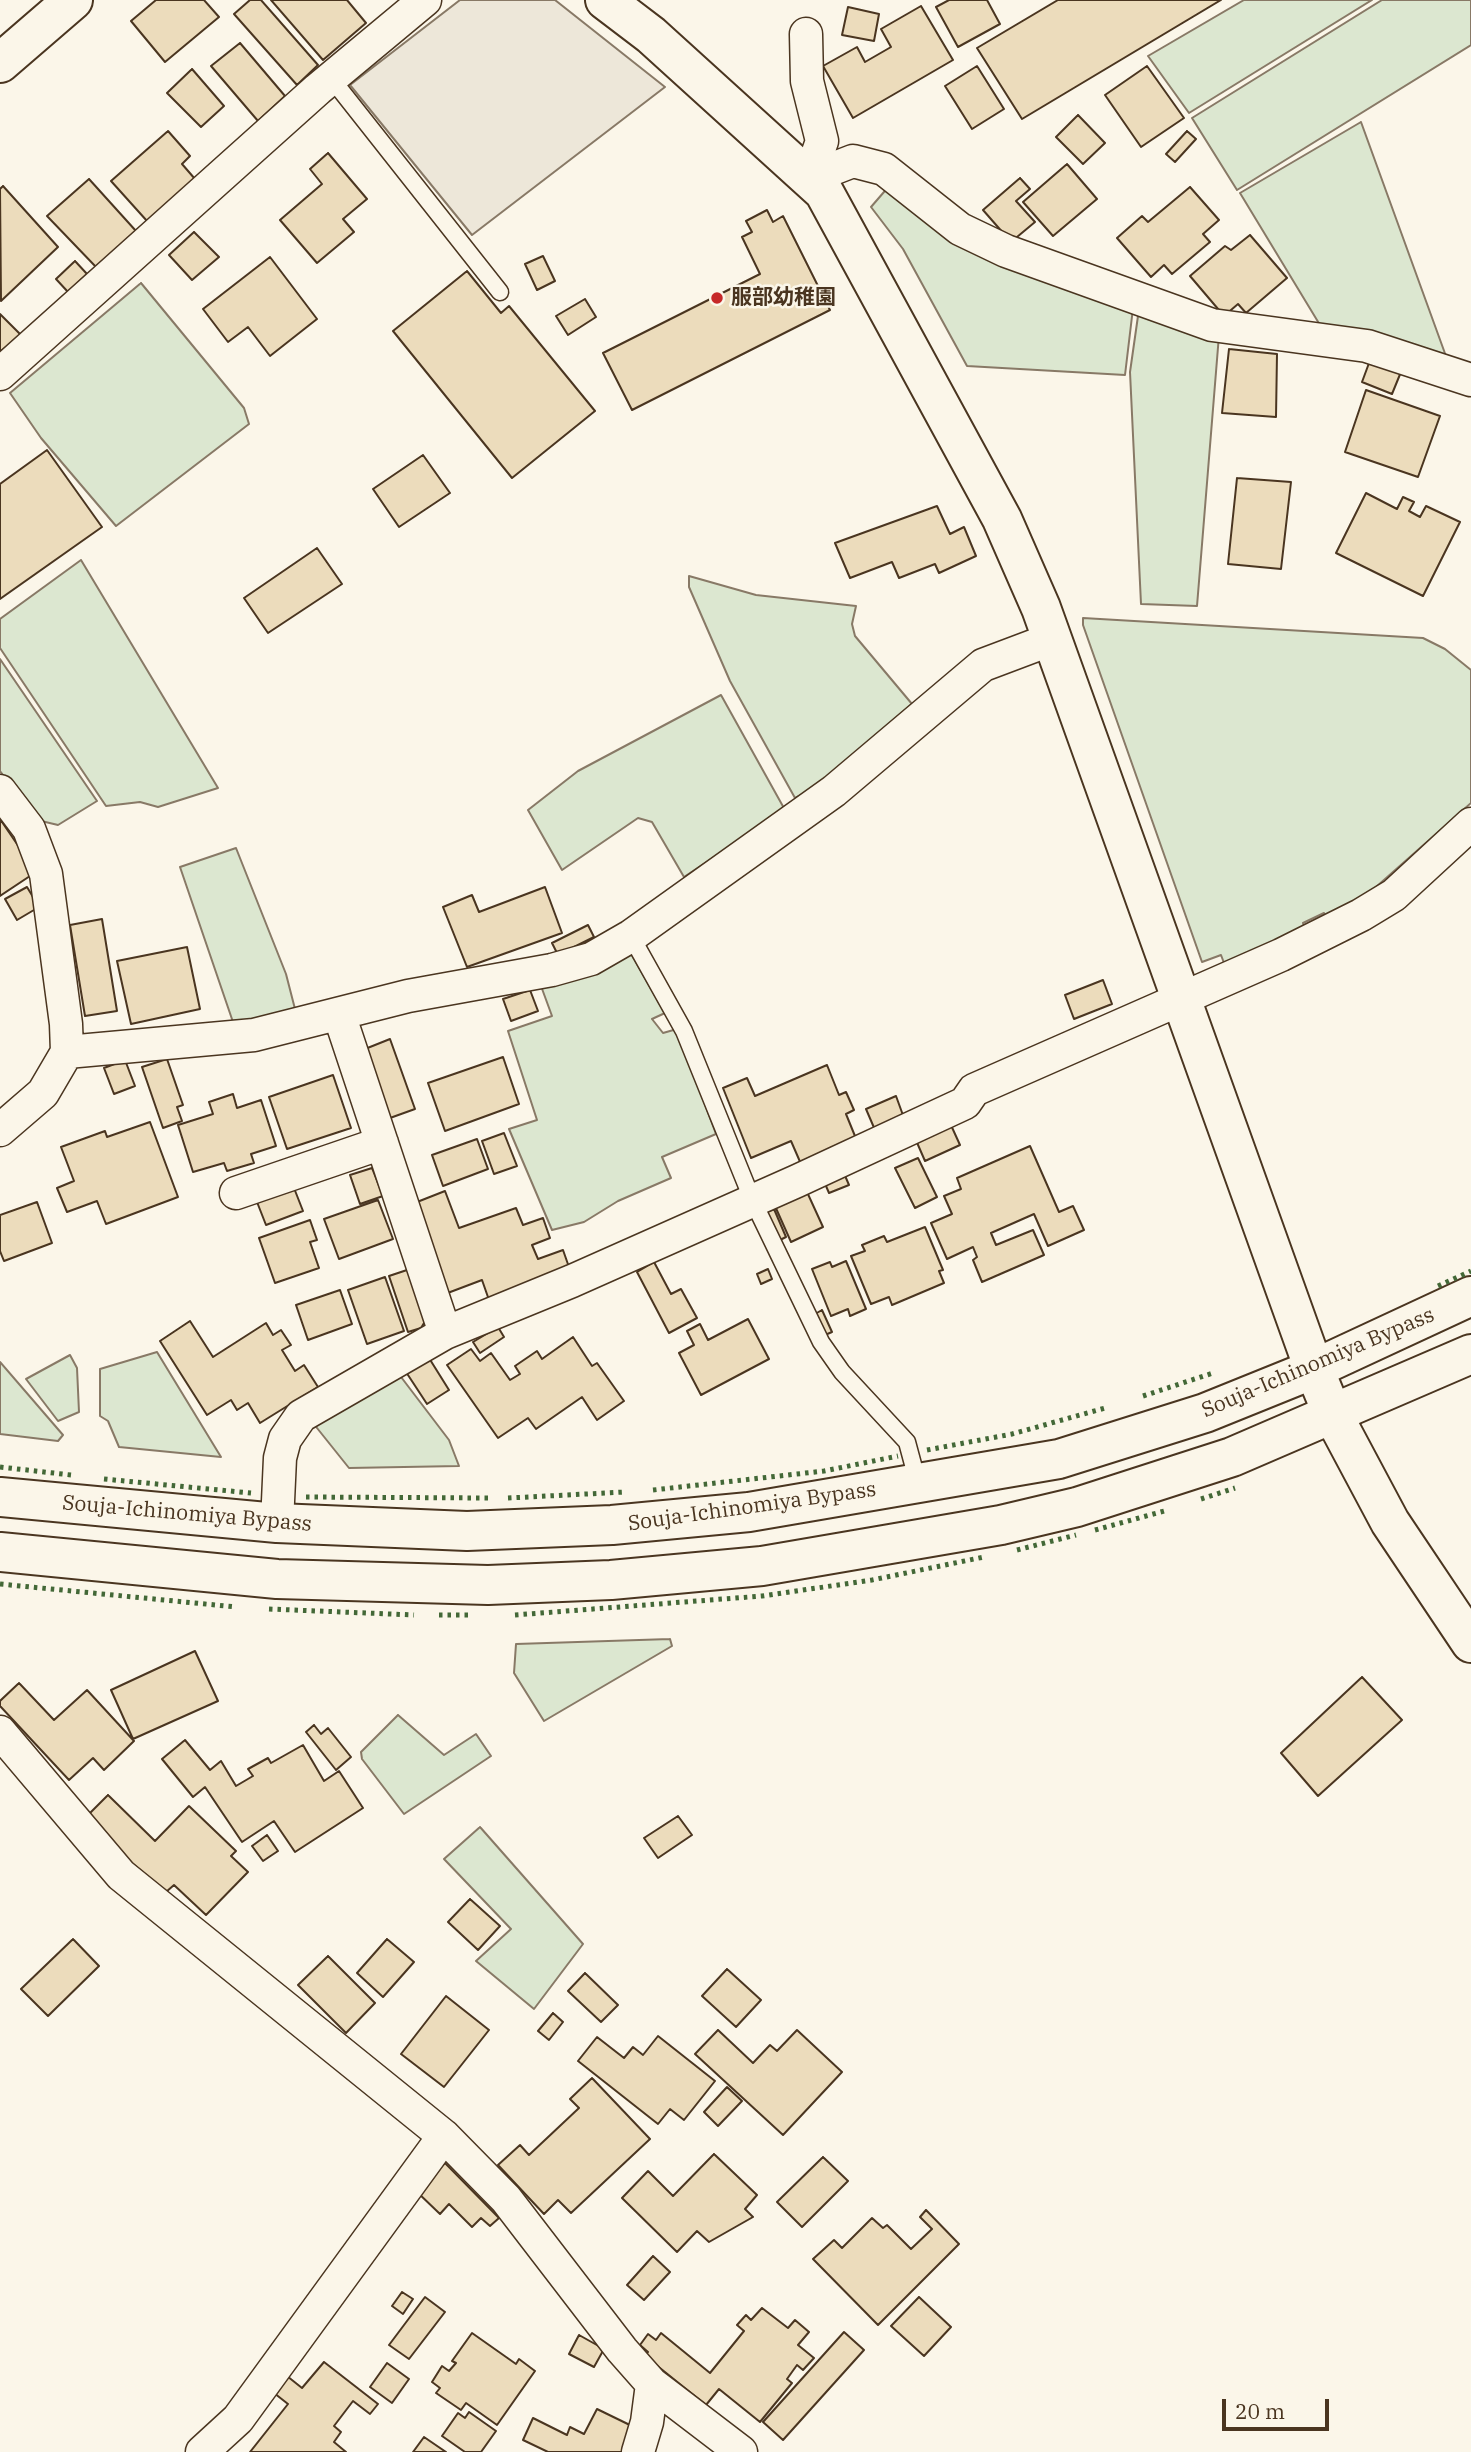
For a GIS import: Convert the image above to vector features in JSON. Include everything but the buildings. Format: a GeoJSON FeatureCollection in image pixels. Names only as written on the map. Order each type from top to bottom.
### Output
{"type":"FeatureCollection","features":[{"type":"Feature","properties":{"kind":"main road"},"geometry":{"type":"LineString","coordinates":[[0,63],[73,0]]}},
{"type":"Feature","properties":{"kind":"main road"},"geometry":{"type":"LineString","coordinates":[[605,0],[651,35],[824,192],[1002,519],[1052,639],[1314,1369],[1333,1415],[1390,1522],[1471,1643]]}},
{"type":"Feature","properties":{"kind":"main road","name":"Souja-Ichinomiya Bypass"},"geometry":{"type":"LineString","coordinates":[[0,1497],[277,1523],[467,1531],[612,1525],[749,1512],[1059,1459],[1205,1413],[1314,1369],[1471,1296]]}},
{"type":"Feature","properties":{"kind":"main road"},"geometry":{"type":"LineString","coordinates":[[0,1552],[277,1579],[488,1585],[611,1580],[762,1566],[1001,1525],[1076,1507],[1232,1457],[1471,1354]]}},
{"type":"Feature","properties":{"kind":"street"},"geometry":{"type":"LineString","coordinates":[[0,374],[331,78],[425,0]]}},
{"type":"Feature","properties":{"kind":"street"},"geometry":{"type":"LineString","coordinates":[[806,34],[807,81],[822,141],[809,178]]}},
{"type":"Feature","properties":{"kind":"street"},"geometry":{"type":"LineString","coordinates":[[809,178],[853,161],[884,169],[960,229],[1031,260],[1212,325],[1367,346],[1471,380]]}},
{"type":"Feature","properties":{"kind":"street"},"geometry":{"type":"LineString","coordinates":[[67,1052],[254,1035],[408,996],[552,971],[592,959],[631,936],[834,791],[983,665],[1052,639]]}},
{"type":"Feature","properties":{"kind":"street"},"geometry":{"type":"LineString","coordinates":[[0,791],[29,829],[46,874],[65,1011],[67,1052],[43,1093],[0,1130]]}},
{"type":"Feature","properties":{"kind":"street"},"geometry":{"type":"LineString","coordinates":[[277,1523],[280,1458],[285,1439],[301,1416],[445,1334],[572,1281],[965,1103],[974,1090],[1281,956],[1361,915],[1394,894],[1471,824]]}},
{"type":"Feature","properties":{"kind":"street"},"geometry":{"type":"LineString","coordinates":[[339,1014],[445,1334]]}},
{"type":"Feature","properties":{"kind":"street"},"geometry":{"type":"LineString","coordinates":[[236,1193],[382,1143]]}},
{"type":"Feature","properties":{"kind":"street"},"geometry":{"type":"LineString","coordinates":[[0,1732],[121,1875],[444,2136],[506,2199],[622,2350],[652,2384],[741,2452]]}},
{"type":"Feature","properties":{"kind":"street"},"geometry":{"type":"LineString","coordinates":[[202,2452],[238,2418],[444,2136]]}},
{"type":"Feature","properties":{"kind":"street"},"geometry":{"type":"LineString","coordinates":[[638,2452],[647,2422],[652,2384]]}},
{"type":"Feature","properties":{"kind":"lane"},"geometry":{"type":"LineString","coordinates":[[331,78],[500,292]]}},
{"type":"Feature","properties":{"kind":"lane"},"geometry":{"type":"LineString","coordinates":[[631,936],[684,1031],[752,1199],[821,1342],[842,1372],[907,1442],[918,1483]]}},
{"type":"Feature","properties":{"kind":"green space"},"geometry":{"type":"Polygon","coordinates":[[[1244,0],[1372,0],[1189,113],[1148,56],[1244,0]]]}},
{"type":"Feature","properties":{"kind":"green space"},"geometry":{"type":"Polygon","coordinates":[[[1382,0],[1471,0],[1471,45],[1237,190],[1192,118],[1382,0]]]}},
{"type":"Feature","properties":{"kind":"green space"},"geometry":{"type":"Polygon","coordinates":[[[1361,122],[1451,370],[1323,330],[1240,193],[1361,122]]]}},
{"type":"Feature","properties":{"kind":"green space"},"geometry":{"type":"Polygon","coordinates":[[[890,185],[1133,308],[1125,375],[967,366],[903,249],[871,207],[890,185]]]}},
{"type":"Feature","properties":{"kind":"green space"},"geometry":{"type":"Polygon","coordinates":[[[141,283],[244,408],[249,424],[116,526],[41,438],[10,393],[141,283]]]}},
{"type":"Feature","properties":{"kind":"green space"},"geometry":{"type":"Polygon","coordinates":[[[1139,309],[1219,335],[1197,606],[1141,604],[1130,372],[1139,309]]]}},
{"type":"Feature","properties":{"kind":"green space"},"geometry":{"type":"Polygon","coordinates":[[[81,560],[218,788],[158,807],[140,802],[106,806],[0,648],[0,619],[81,560]]]}},
{"type":"Feature","properties":{"kind":"green space"},"geometry":{"type":"Polygon","coordinates":[[[689,576],[756,595],[856,606],[852,624],[855,636],[912,704],[812,790],[795,798],[730,681],[689,587],[689,576]]]}},
{"type":"Feature","properties":{"kind":"green space"},"geometry":{"type":"Polygon","coordinates":[[[1083,618],[1423,638],[1445,649],[1471,670],[1471,803],[1376,887],[1326,919],[1324,913],[1303,923],[1305,929],[1224,963],[1221,955],[1202,962],[1083,625],[1083,618]]]}},
{"type":"Feature","properties":{"kind":"green space"},"geometry":{"type":"Polygon","coordinates":[[[0,659],[97,801],[58,825],[37,820],[0,771],[0,659]]]}},
{"type":"Feature","properties":{"kind":"green space"},"geometry":{"type":"Polygon","coordinates":[[[721,695],[785,810],[684,877],[652,822],[638,818],[562,870],[528,810],[578,771],[721,695]]]}},
{"type":"Feature","properties":{"kind":"green space"},"geometry":{"type":"Polygon","coordinates":[[[236,848],[286,974],[295,1009],[234,1025],[180,867],[236,848]]]}},
{"type":"Feature","properties":{"kind":"green space"},"geometry":{"type":"Polygon","coordinates":[[[630,952],[665,1013],[652,1019],[663,1033],[677,1029],[716,1134],[662,1157],[671,1178],[618,1201],[584,1222],[552,1230],[509,1129],[537,1120],[508,1031],[552,1016],[541,986],[630,952]]]}},
{"type":"Feature","properties":{"kind":"green space"},"geometry":{"type":"Polygon","coordinates":[[[157,1352],[221,1457],[119,1447],[108,1421],[100,1416],[100,1369],[157,1352]]]}},
{"type":"Feature","properties":{"kind":"green space"},"geometry":{"type":"Polygon","coordinates":[[[70,1355],[77,1368],[79,1412],[58,1421],[26,1379],[70,1355]]]}},
{"type":"Feature","properties":{"kind":"green space"},"geometry":{"type":"Polygon","coordinates":[[[0,1362],[63,1435],[58,1441],[0,1434],[0,1362]]]}},
{"type":"Feature","properties":{"kind":"green space"},"geometry":{"type":"Polygon","coordinates":[[[398,1373],[449,1440],[459,1466],[349,1468],[313,1423],[398,1373]]]}},
{"type":"Feature","properties":{"kind":"green space"},"geometry":{"type":"Polygon","coordinates":[[[670,1639],[672,1646],[544,1721],[514,1673],[516,1644],[670,1639]]]}},
{"type":"Feature","properties":{"kind":"green space"},"geometry":{"type":"Polygon","coordinates":[[[398,1715],[444,1755],[476,1734],[491,1756],[404,1814],[362,1759],[361,1752],[398,1715]]]}},
{"type":"Feature","properties":{"kind":"green space"},"geometry":{"type":"Polygon","coordinates":[[[480,1827],[583,1944],[534,2009],[476,1961],[511,1929],[444,1859],[480,1827]]]}},
{"type":"Feature","properties":{"kind":"shaded area"},"geometry":{"type":"Polygon","coordinates":[[[460,0],[555,0],[665,87],[472,235],[350,85],[460,0]]]}},
{"type":"Feature","properties":{"kind":"hedge"},"geometry":{"type":"LineString","coordinates":[[1438,1286],[1471,1271]]}},
{"type":"Feature","properties":{"kind":"hedge"},"geometry":{"type":"LineString","coordinates":[[1143,1396],[1213,1373]]}},
{"type":"Feature","properties":{"kind":"hedge"},"geometry":{"type":"LineString","coordinates":[[927,1450],[1012,1434],[1105,1408]]}},
{"type":"Feature","properties":{"kind":"hedge"},"geometry":{"type":"LineString","coordinates":[[653,1490],[824,1471],[898,1456]]}},
{"type":"Feature","properties":{"kind":"hedge"},"geometry":{"type":"LineString","coordinates":[[0,1467],[71,1475]]}},
{"type":"Feature","properties":{"kind":"hedge"},"geometry":{"type":"LineString","coordinates":[[104,1479],[251,1493]]}},
{"type":"Feature","properties":{"kind":"hedge"},"geometry":{"type":"LineString","coordinates":[[1201,1499],[1235,1488]]}},
{"type":"Feature","properties":{"kind":"hedge"},"geometry":{"type":"LineString","coordinates":[[508,1498],[625,1492]]}},
{"type":"Feature","properties":{"kind":"hedge"},"geometry":{"type":"LineString","coordinates":[[306,1497],[489,1498]]}},
{"type":"Feature","properties":{"kind":"hedge"},"geometry":{"type":"LineString","coordinates":[[1095,1530],[1168,1510]]}},
{"type":"Feature","properties":{"kind":"hedge"},"geometry":{"type":"LineString","coordinates":[[1017,1550],[1076,1535]]}},
{"type":"Feature","properties":{"kind":"hedge"},"geometry":{"type":"LineString","coordinates":[[515,1615],[762,1596],[872,1580],[984,1557]]}},
{"type":"Feature","properties":{"kind":"hedge"},"geometry":{"type":"LineString","coordinates":[[0,1584],[236,1607]]}},
{"type":"Feature","properties":{"kind":"hedge"},"geometry":{"type":"LineString","coordinates":[[269,1609],[414,1615]]}},
{"type":"Feature","properties":{"kind":"hedge"},"geometry":{"type":"LineString","coordinates":[[439,1615],[468,1615]]}},
{"type":"Feature","properties":{"kind":"place","name":"服部幼稚園"},"geometry":{"type":"Point","coordinates":[717,298]}}]}
